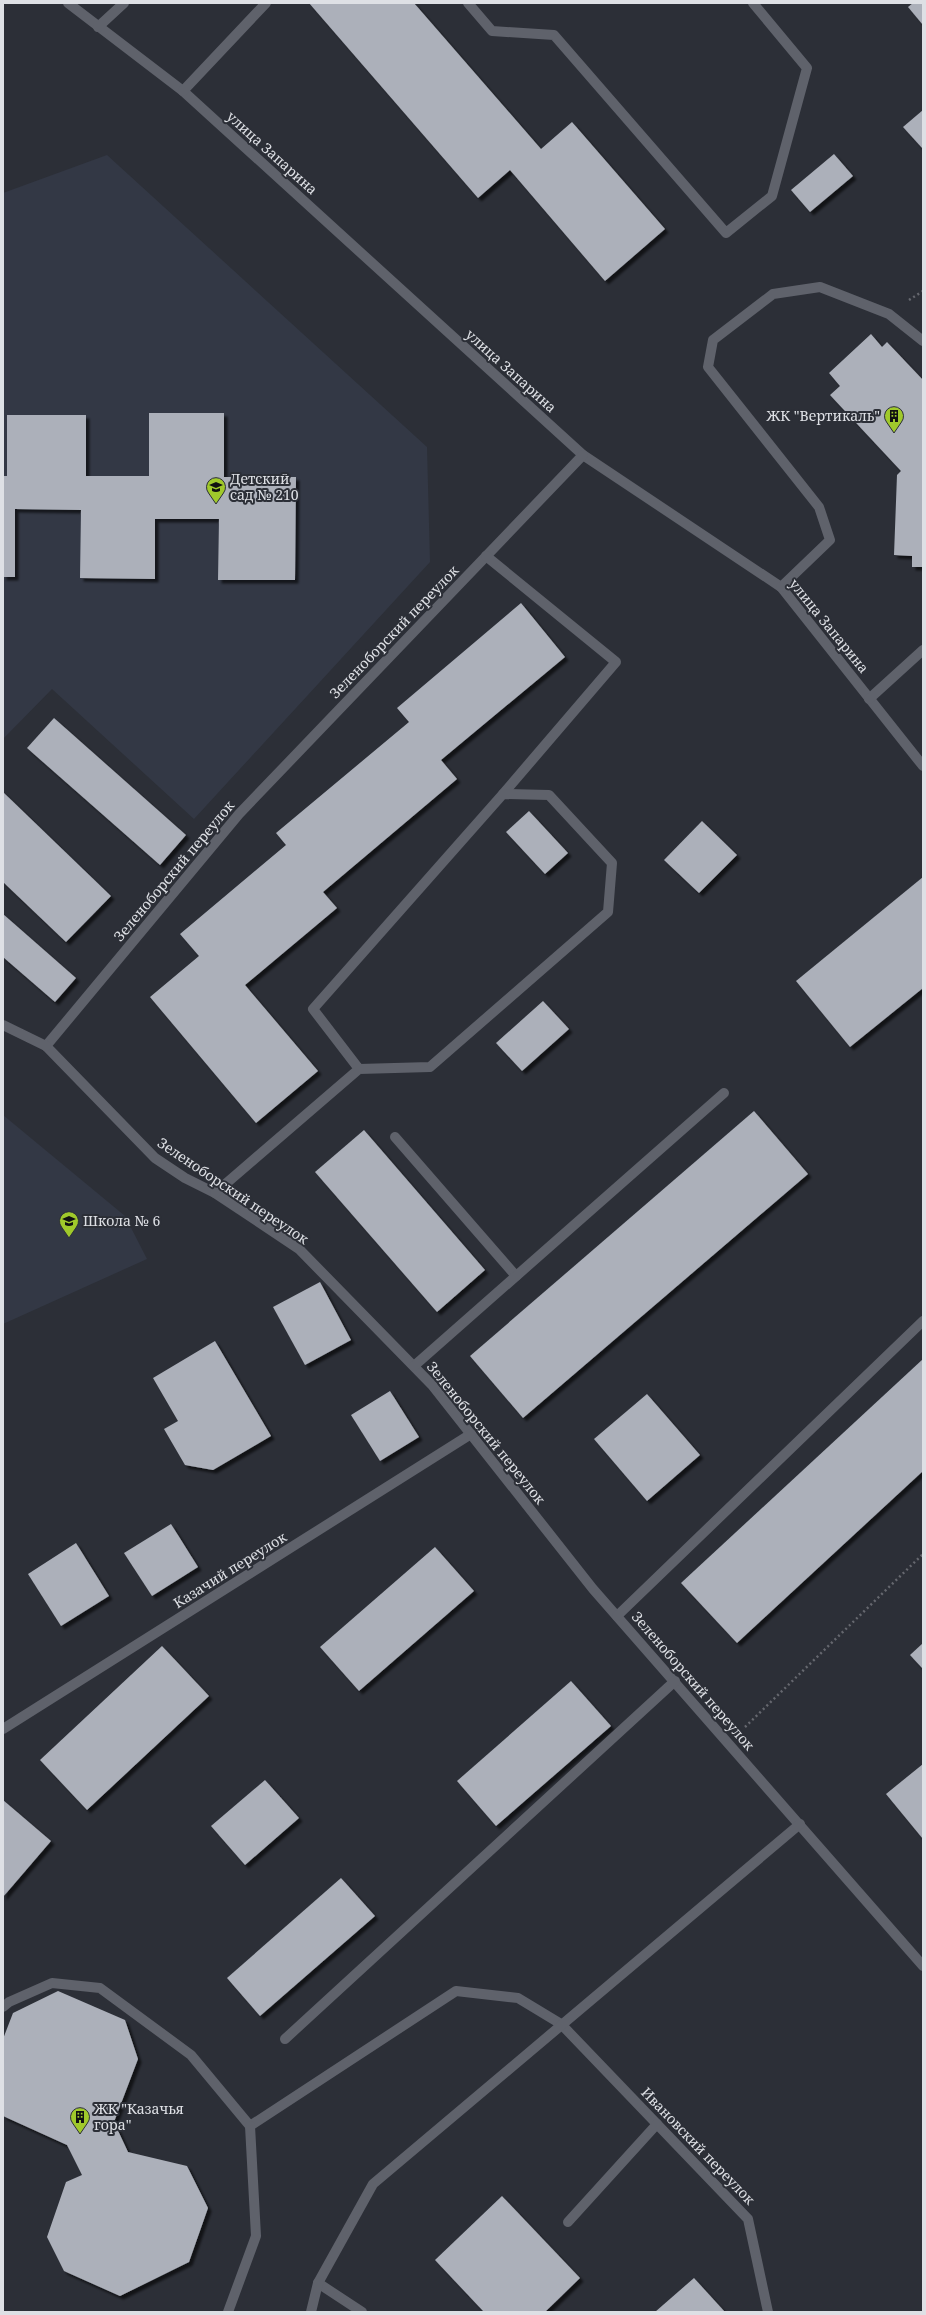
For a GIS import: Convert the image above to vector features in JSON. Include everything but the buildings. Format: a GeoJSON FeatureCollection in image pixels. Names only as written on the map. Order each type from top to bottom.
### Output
{"type":"FeatureCollection","features":[{"type":"Feature","properties":{"kind":"street","name":"улица Запарина"},"geometry":{"type":"LineString","coordinates":[[68,3],[183,91],[583,455],[781,587],[923,766]]}},
{"type":"Feature","properties":{"kind":"street"},"geometry":{"type":"LineString","coordinates":[[98,27],[124,3]]}},
{"type":"Feature","properties":{"kind":"street"},"geometry":{"type":"LineString","coordinates":[[183,91],[266,3]]}},
{"type":"Feature","properties":{"kind":"street"},"geometry":{"type":"LineString","coordinates":[[468,3],[492,31],[554,35],[726,233],[772,196],[807,68],[757,4]]}},
{"type":"Feature","properties":{"kind":"street"},"geometry":{"type":"LineString","coordinates":[[781,587],[830,540],[819,507],[708,367],[713,340],[772,294],[820,287],[889,314],[923,341]]}},
{"type":"Feature","properties":{"kind":"street","name":"Зеленоборский переулок"},"geometry":{"type":"LineString","coordinates":[[583,455],[239,814],[46,1046],[155,1158],[185,1178],[215,1193],[299,1249],[414,1366],[432,1385],[593,1589],[729,1742],[923,1966]]}},
{"type":"Feature","properties":{"kind":"street"},"geometry":{"type":"LineString","coordinates":[[359,1069],[313,1009],[503,794],[616,662],[486,556]]}},
{"type":"Feature","properties":{"kind":"street"},"geometry":{"type":"LineString","coordinates":[[869,699],[923,650]]}},
{"type":"Feature","properties":{"kind":"street"},"geometry":{"type":"LineString","coordinates":[[215,1193],[359,1069],[430,1067],[608,912],[612,863],[549,795],[503,794]]}},
{"type":"Feature","properties":{"kind":"street"},"geometry":{"type":"LineString","coordinates":[[3,1025],[46,1046]]}},
{"type":"Feature","properties":{"kind":"street"},"geometry":{"type":"LineString","coordinates":[[414,1366],[724,1092]]}},
{"type":"Feature","properties":{"kind":"street"},"geometry":{"type":"LineString","coordinates":[[395,1137],[516,1276]]}},
{"type":"Feature","properties":{"kind":"street"},"geometry":{"type":"LineString","coordinates":[[617,1616],[923,1321]]}},
{"type":"Feature","properties":{"kind":"street","name":"Казачий переулок"},"geometry":{"type":"LineString","coordinates":[[3,1729],[471,1434]]}},
{"type":"Feature","properties":{"kind":"street"},"geometry":{"type":"LineString","coordinates":[[285,2039],[675,1681]]}},
{"type":"Feature","properties":{"kind":"street"},"geometry":{"type":"LineString","coordinates":[[310,2312],[318,2283],[373,2184],[800,1824]]}},
{"type":"Feature","properties":{"kind":"street"},"geometry":{"type":"LineString","coordinates":[[3,2007],[9,2002],[52,1983],[100,1988],[191,2055],[250,2126],[256,2236],[228,2312]]}},
{"type":"Feature","properties":{"kind":"street","name":"Ивановский переулок"},"geometry":{"type":"LineString","coordinates":[[250,2126],[456,1991],[518,1998],[561,2024],[748,2219],[768,2312]]}},
{"type":"Feature","properties":{"kind":"street"},"geometry":{"type":"LineString","coordinates":[[568,2222],[657,2124]]}},
{"type":"Feature","properties":{"kind":"street"},"geometry":{"type":"LineString","coordinates":[[318,2283],[362,2312]]}},
{"type":"Feature","properties":{"kind":"path"},"geometry":{"type":"LineString","coordinates":[[729,1742],[923,1554]]}},
{"type":"Feature","properties":{"kind":"shaded area","name":"Детский сад № 210"},"geometry":{"type":"Polygon","coordinates":[[[107,155],[427,447],[430,562],[194,819],[52,689],[3,739],[3,193],[107,155]]]}},
{"type":"Feature","properties":{"kind":"shaded area","name":"Школа № 6"},"geometry":{"type":"Polygon","coordinates":[[[3,1115],[125,1216],[147,1259],[3,1324],[3,1115]]]}},
{"type":"Feature","properties":{"kind":"place","name":"ЖК \"Вертикаль\""},"geometry":{"type":"Point","coordinates":[894,433]}},
{"type":"Feature","properties":{"kind":"place","name":"Детский сад № 210"},"geometry":{"type":"Point","coordinates":[216,504]}},
{"type":"Feature","properties":{"kind":"place","name":"Школа № 6"},"geometry":{"type":"Point","coordinates":[69,1238]}},
{"type":"Feature","properties":{"kind":"place","name":"ЖК \"Казачья гора\""},"geometry":{"type":"Point","coordinates":[80,2134]}}]}
